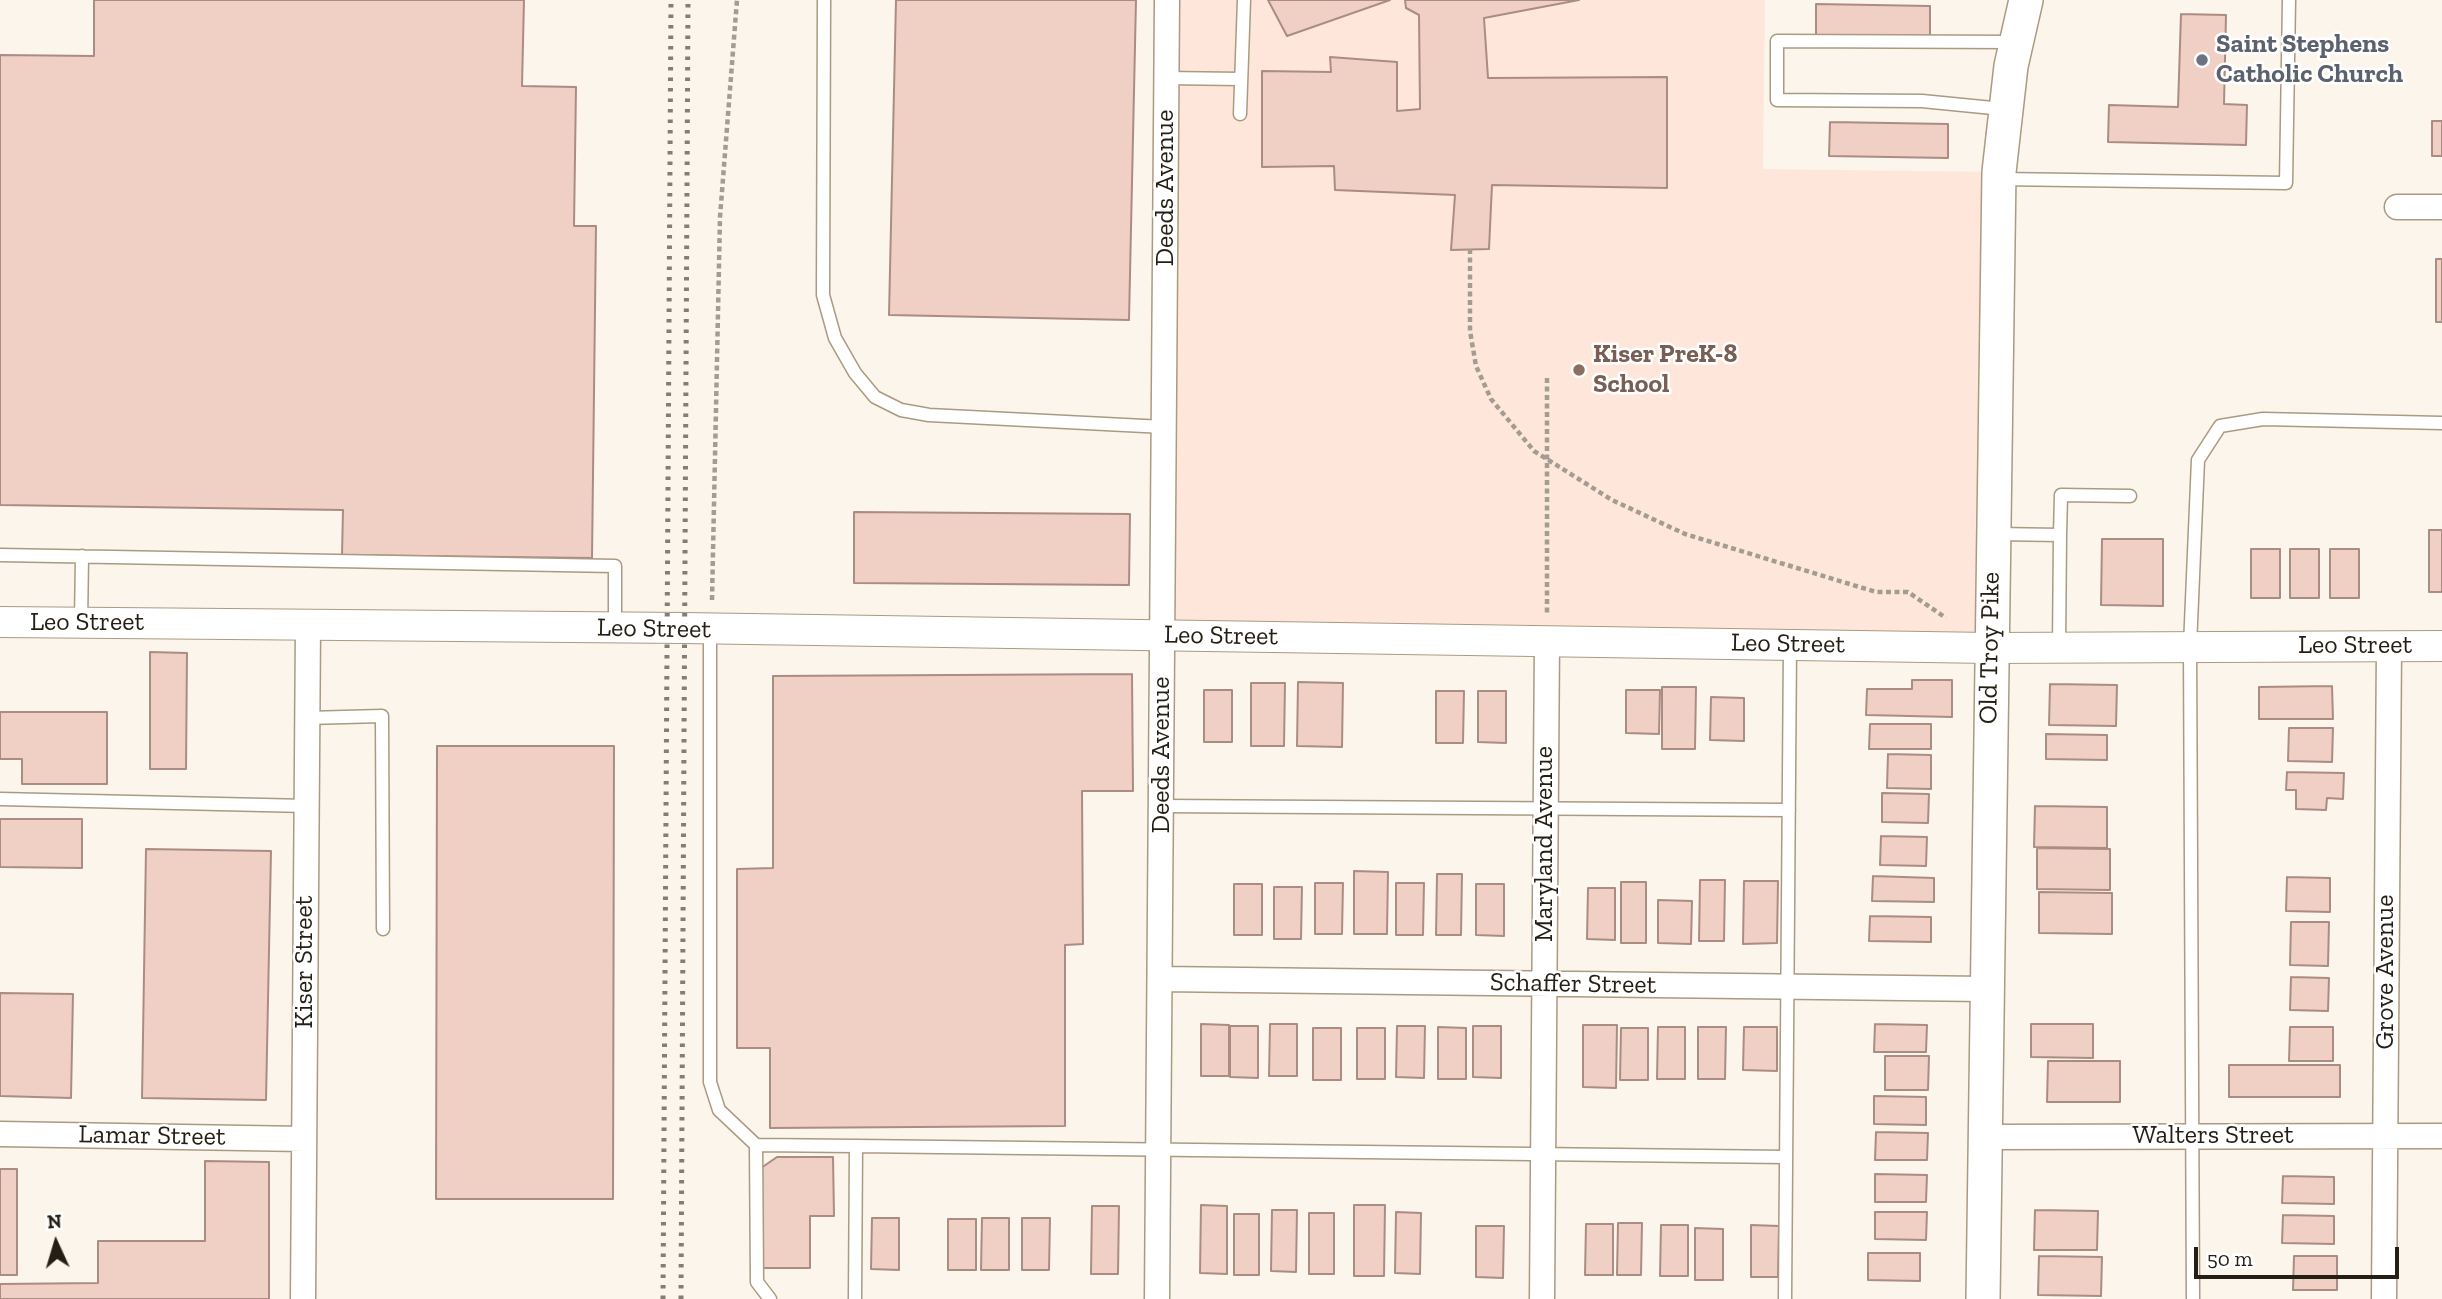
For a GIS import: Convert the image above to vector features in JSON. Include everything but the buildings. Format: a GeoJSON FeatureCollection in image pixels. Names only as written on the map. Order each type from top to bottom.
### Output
{"type":"FeatureCollection","features":[{"type":"Feature","properties":{"kind":"main road","name":"Old Troy Pike"},"geometry":{"type":"LineString","coordinates":[[1983,1299],[1990,648],[1999,179],[2005,109],[2026,0]]}},
{"type":"Feature","properties":{"kind":"street","name":"Deeds Avenue"},"geometry":{"type":"LineString","coordinates":[[1157,1299],[1167,0]]}},
{"type":"Feature","properties":{"kind":"street"},"geometry":{"type":"LineString","coordinates":[[2397,207],[2442,207]]}},
{"type":"Feature","properties":{"kind":"street","name":"Leo Street"},"geometry":{"type":"LineString","coordinates":[[0,622],[1163,635],[1990,648],[2442,646]]}},
{"type":"Feature","properties":{"kind":"street","name":"Kiser Street"},"geometry":{"type":"LineString","coordinates":[[303,1299],[308,625]]}},
{"type":"Feature","properties":{"kind":"street","name":"Maryland Avenue"},"geometry":{"type":"LineString","coordinates":[[1542,1299],[1547,641]]}},
{"type":"Feature","properties":{"kind":"street","name":"Grove Avenue"},"geometry":{"type":"LineString","coordinates":[[2384,1299],[2389,646]]}},
{"type":"Feature","properties":{"kind":"street","name":"Schaffer Street"},"geometry":{"type":"LineString","coordinates":[[1160,979],[1986,989]]}},
{"type":"Feature","properties":{"kind":"street","name":"Lamar Street"},"geometry":{"type":"LineString","coordinates":[[0,1134],[304,1139]]}},
{"type":"Feature","properties":{"kind":"street","name":"Walters Street"},"geometry":{"type":"LineString","coordinates":[[1985,1137],[2442,1136]]}},
{"type":"Feature","properties":{"kind":"lane"},"geometry":{"type":"LineString","coordinates":[[824,0],[823,295],[835,338],[855,373],[876,397],[901,410],[929,415],[1164,428]]}},
{"type":"Feature","properties":{"kind":"lane"},"geometry":{"type":"LineString","coordinates":[[1240,114],[1244,0]]}},
{"type":"Feature","properties":{"kind":"lane"},"geometry":{"type":"LineString","coordinates":[[1999,179],[2286,183],[2289,0]]}},
{"type":"Feature","properties":{"kind":"lane"},"geometry":{"type":"LineString","coordinates":[[2005,109],[1922,102],[1777,100],[1777,41],[2016,42]]}},
{"type":"Feature","properties":{"kind":"lane"},"geometry":{"type":"LineString","coordinates":[[1166,78],[1241,79]]}},
{"type":"Feature","properties":{"kind":"lane"},"geometry":{"type":"LineString","coordinates":[[2193,1299],[2190,646],[2199,460],[2220,426],[2263,419],[2442,423]]}},
{"type":"Feature","properties":{"kind":"lane"},"geometry":{"type":"LineString","coordinates":[[2059,648],[2061,495],[2130,496]]}},
{"type":"Feature","properties":{"kind":"lane"},"geometry":{"type":"LineString","coordinates":[[1992,534],[2060,535]]}},
{"type":"Feature","properties":{"kind":"lane"},"geometry":{"type":"LineString","coordinates":[[0,555],[615,566],[615,628]]}},
{"type":"Feature","properties":{"kind":"lane"},"geometry":{"type":"LineString","coordinates":[[81,623],[82,556]]}},
{"type":"Feature","properties":{"kind":"lane"},"geometry":{"type":"LineString","coordinates":[[710,630],[710,1082],[719,1110],[756,1145],[1786,1157]]}},
{"type":"Feature","properties":{"kind":"lane"},"geometry":{"type":"LineString","coordinates":[[1785,1299],[1790,644]]}},
{"type":"Feature","properties":{"kind":"lane"},"geometry":{"type":"LineString","coordinates":[[307,718],[382,716],[383,929]]}},
{"type":"Feature","properties":{"kind":"lane"},"geometry":{"type":"LineString","coordinates":[[0,799],[306,806]]}},
{"type":"Feature","properties":{"kind":"lane"},"geometry":{"type":"LineString","coordinates":[[1161,806],[1789,810]]}},
{"type":"Feature","properties":{"kind":"lane"},"geometry":{"type":"LineString","coordinates":[[756,1145],[757,1282],[771,1299]]}},
{"type":"Feature","properties":{"kind":"lane"},"geometry":{"type":"LineString","coordinates":[[855,1299],[856,1146]]}},
{"type":"Feature","properties":{"kind":"path"},"geometry":{"type":"LineString","coordinates":[[710,630],[716,528],[720,217],[737,0]]}},
{"type":"Feature","properties":{"kind":"path"},"geometry":{"type":"LineString","coordinates":[[1471,249],[1470,331],[1476,366],[1492,399],[1534,451],[1612,500],[1685,534],[1876,592],[1908,592],[1949,620]]}},
{"type":"Feature","properties":{"kind":"path"},"geometry":{"type":"LineString","coordinates":[[1547,378],[1547,641]]}},
{"type":"Feature","properties":{"kind":"shaded area","name":"Kiser PreK-8 School"},"geometry":{"type":"Polygon","coordinates":[[[1167,0],[1765,0],[1763,169],[1999,172],[1990,648],[1163,635],[1167,0]]]}},
{"type":"Feature","properties":{"kind":"railway"},"geometry":{"type":"LineString","coordinates":[[663,1299],[671,0]]}},
{"type":"Feature","properties":{"kind":"railway"},"geometry":{"type":"LineString","coordinates":[[681,1299],[688,0]]}},
{"type":"Feature","properties":{"kind":"place","name":"Saint Stephens Catholic Church"},"geometry":{"type":"Point","coordinates":[2202,60]}},
{"type":"Feature","properties":{"kind":"place","name":"Kiser PreK-8 School"},"geometry":{"type":"Point","coordinates":[1579,370]}}]}
